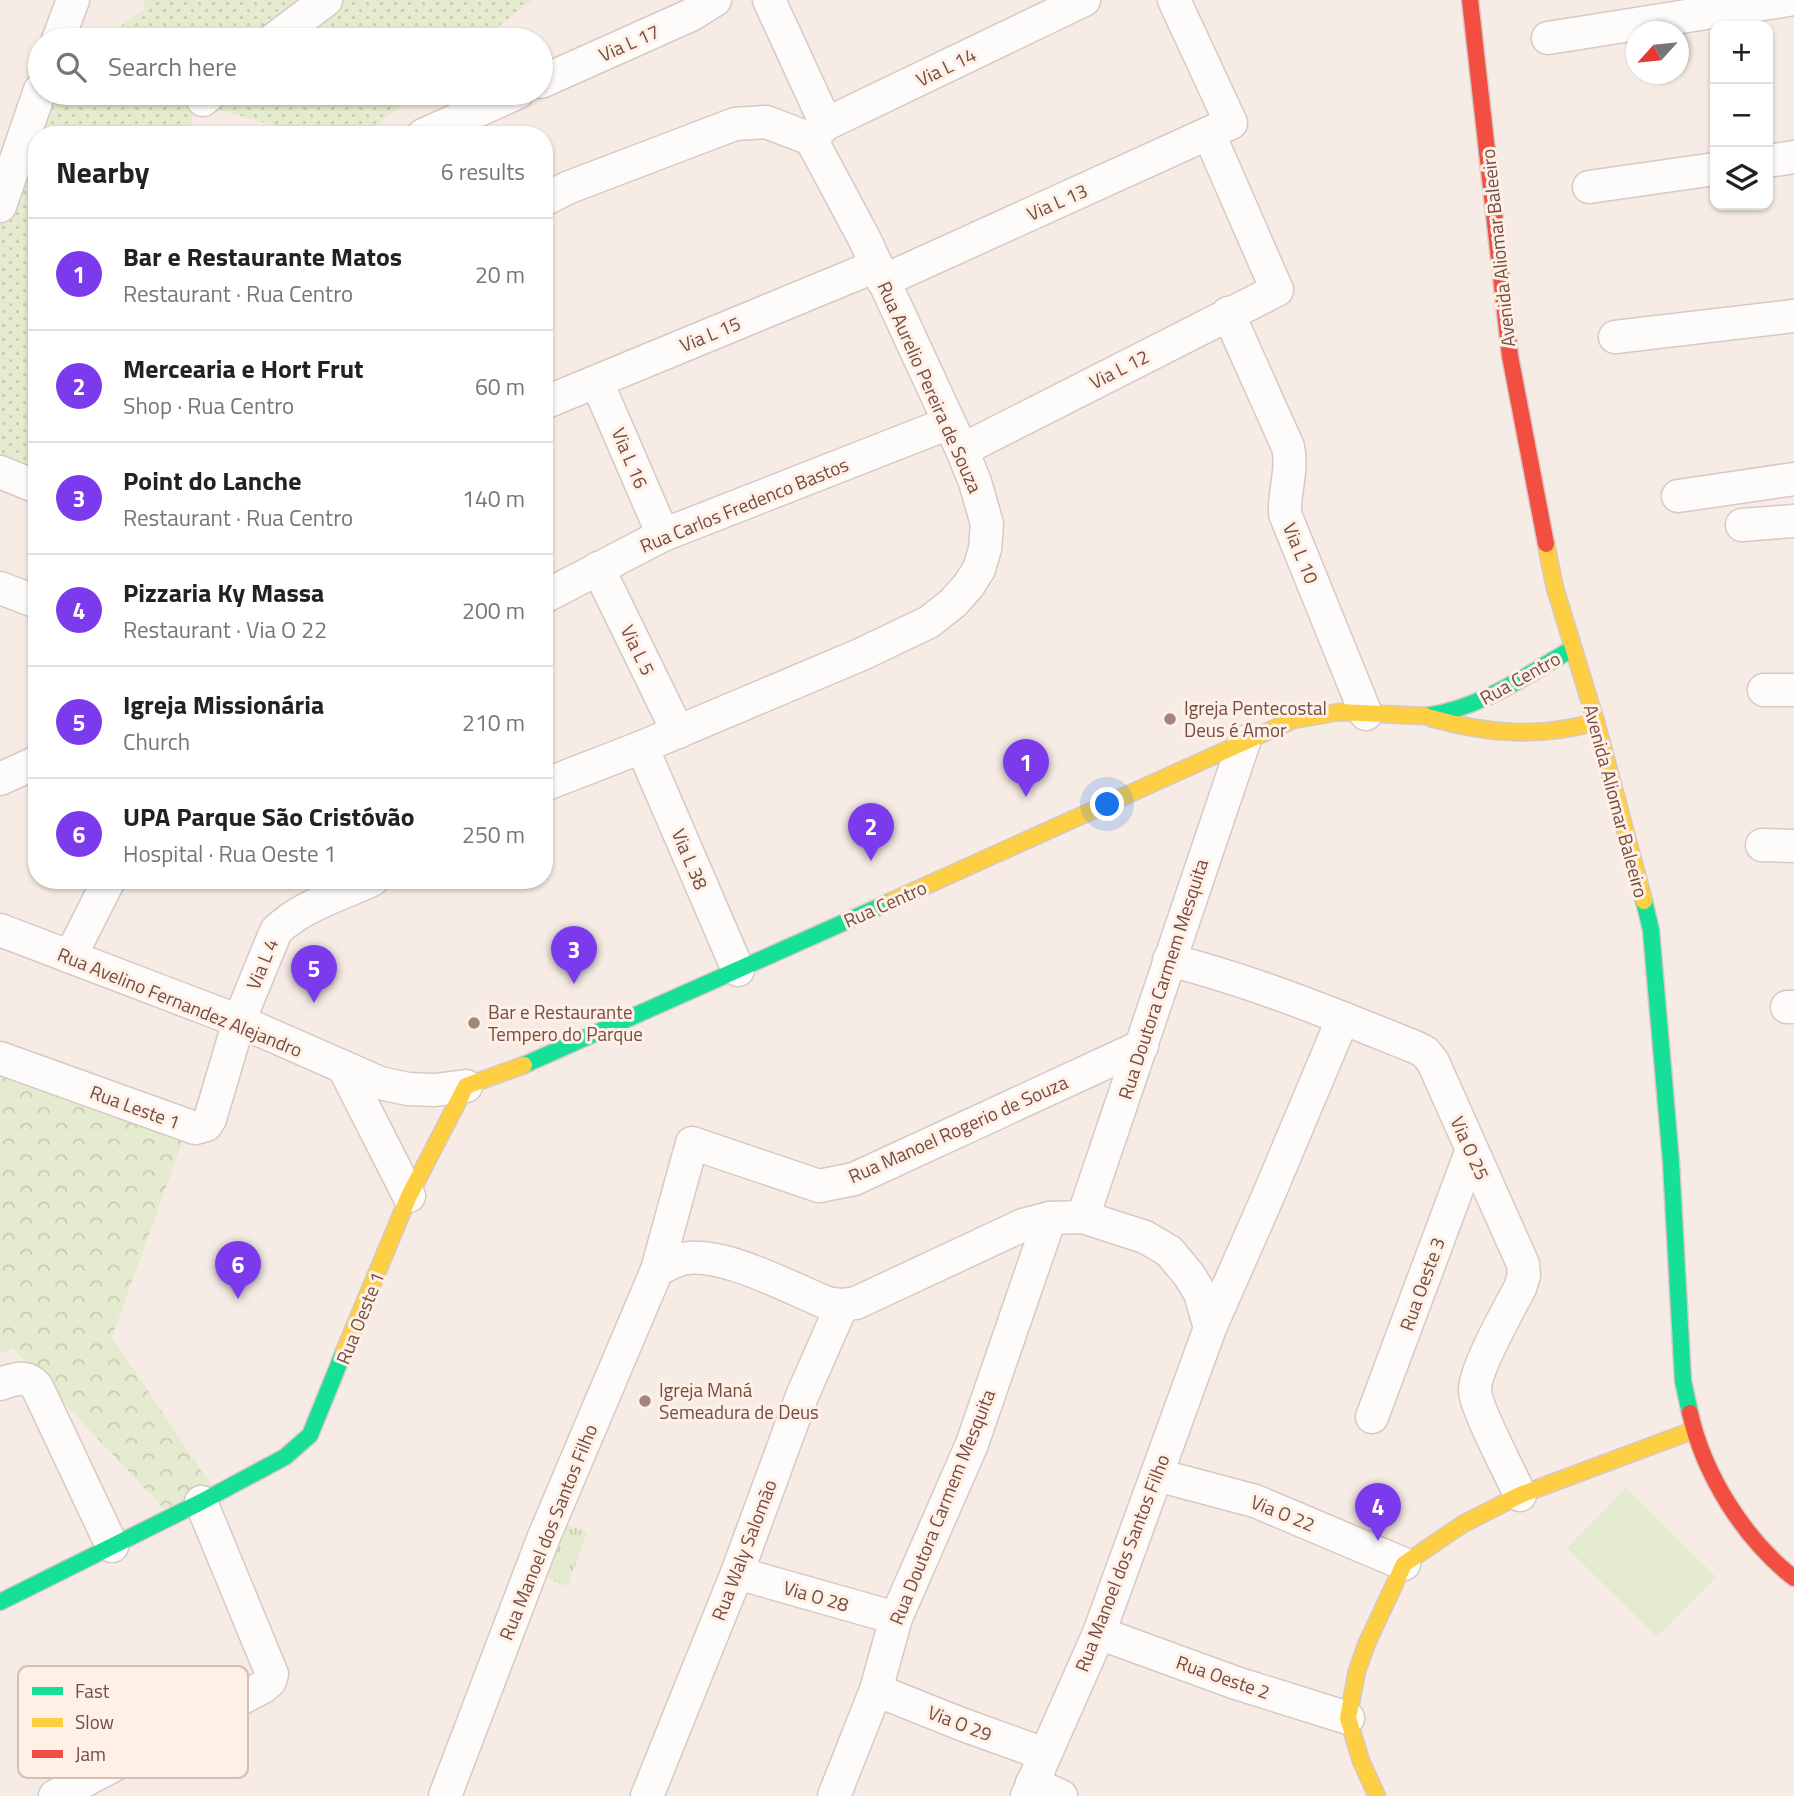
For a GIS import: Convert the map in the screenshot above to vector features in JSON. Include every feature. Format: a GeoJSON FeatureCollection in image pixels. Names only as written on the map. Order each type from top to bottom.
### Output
{"type":"FeatureCollection","features":[{"type":"Feature","properties":{"kind":"street"},"geometry":{"type":"LineString","coordinates":[[63,28],[74,0]]}},
{"type":"Feature","properties":{"kind":"street"},"geometry":{"type":"LineString","coordinates":[[289,28],[326,0]]}},
{"type":"Feature","properties":{"kind":"street","name":"Via L 17"},"geometry":{"type":"LineString","coordinates":[[553,77],[691,15],[715,0]]}},
{"type":"Feature","properties":{"kind":"street"},"geometry":{"type":"LineString","coordinates":[[769,0],[818,132]]}},
{"type":"Feature","properties":{"kind":"street","name":"Via L 14"},"geometry":{"type":"LineString","coordinates":[[818,132],[1084,0]]}},
{"type":"Feature","properties":{"kind":"street"},"geometry":{"type":"LineString","coordinates":[[1174,0],[1220,129]]}},
{"type":"Feature","properties":{"kind":"street","name":"Avenida Aliomar Baleeiro"},"geometry":{"type":"LineString","coordinates":[[1470,0],[1510,356],[1555,588],[1633,856],[1651,930],[1671,1162],[1683,1381],[1694,1430],[1713,1475],[1738,1518],[1776,1564],[1794,1578]]}},
{"type":"Feature","properties":{"kind":"street"},"geometry":{"type":"LineString","coordinates":[[1548,38],[1788,0]]}},
{"type":"Feature","properties":{"kind":"street"},"geometry":{"type":"LineString","coordinates":[[0,206],[35,105]]}},
{"type":"Feature","properties":{"kind":"street"},"geometry":{"type":"LineString","coordinates":[[443,126],[490,105]]}},
{"type":"Feature","properties":{"kind":"street"},"geometry":{"type":"LineString","coordinates":[[553,195],[735,124],[766,122],[818,132]]}},
{"type":"Feature","properties":{"kind":"street","name":"Via L 13"},"geometry":{"type":"LineString","coordinates":[[879,273],[1220,129]]}},
{"type":"Feature","properties":{"kind":"street","name":"Via L 12"},"geometry":{"type":"LineString","coordinates":[[956,436],[1277,290],[1220,129]]}},
{"type":"Feature","properties":{"kind":"street","name":"Rua Aurelio Pereira de Souza"},"geometry":{"type":"LineString","coordinates":[[553,782],[862,654],[929,622],[953,603],[979,569],[985,550],[988,524],[956,436],[879,273],[818,132]]}},
{"type":"Feature","properties":{"kind":"street"},"geometry":{"type":"LineString","coordinates":[[1773,160],[1794,157]]}},
{"type":"Feature","properties":{"kind":"street"},"geometry":{"type":"LineString","coordinates":[[1589,187],[1710,170]]}},
{"type":"Feature","properties":{"kind":"street","name":"Via L 15"},"geometry":{"type":"LineString","coordinates":[[553,399],[879,273]]}},
{"type":"Feature","properties":{"kind":"street","name":"Via L 10"},"geometry":{"type":"LineString","coordinates":[[1228,313],[1288,447],[1291,467],[1285,488],[1285,514],[1366,714]]}},
{"type":"Feature","properties":{"kind":"street"},"geometry":{"type":"LineString","coordinates":[[1615,337],[1794,316]]}},
{"type":"Feature","properties":{"kind":"street","name":"Via L 16"},"geometry":{"type":"LineString","coordinates":[[597,382],[663,534]]}},
{"type":"Feature","properties":{"kind":"street","name":"Rua Carlos Fredenco Bastos"},"geometry":{"type":"LineString","coordinates":[[553,592],[663,534],[956,436]]}},
{"type":"Feature","properties":{"kind":"street"},"geometry":{"type":"LineString","coordinates":[[0,472],[28,483]]}},
{"type":"Feature","properties":{"kind":"street"},"geometry":{"type":"LineString","coordinates":[[1678,496],[1794,479]]}},
{"type":"Feature","properties":{"kind":"street"},"geometry":{"type":"LineString","coordinates":[[1742,525],[1794,521]]}},
{"type":"Feature","properties":{"kind":"street","name":"Via L 5"},"geometry":{"type":"LineString","coordinates":[[598,568],[678,732]]}},
{"type":"Feature","properties":{"kind":"street"},"geometry":{"type":"LineString","coordinates":[[0,588],[28,599]]}},
{"type":"Feature","properties":{"kind":"street","name":"Rua Centro"},"geometry":{"type":"LineString","coordinates":[[345,1070],[380,1083],[408,1089],[435,1090],[466,1086],[528,1064],[1293,720],[1321,713],[1426,716],[1453,711],[1482,701],[1572,649]]}},
{"type":"Feature","properties":{"kind":"street"},"geometry":{"type":"LineString","coordinates":[[1482,701],[1478,714],[1487,731]]}},
{"type":"Feature","properties":{"kind":"street","name":"Rua Centro"},"geometry":{"type":"LineString","coordinates":[[1426,716],[1457,726],[1533,734],[1553,733],[1595,722]]}},
{"type":"Feature","properties":{"kind":"street","name":"Rua Doutora Carmem Mesquita"},"geometry":{"type":"LineString","coordinates":[[1083,1217],[1244,742]]}},
{"type":"Feature","properties":{"kind":"street","name":"Via L 38"},"geometry":{"type":"LineString","coordinates":[[642,747],[738,970]]}},
{"type":"Feature","properties":{"kind":"street"},"geometry":{"type":"LineString","coordinates":[[0,779],[28,766]]}},
{"type":"Feature","properties":{"kind":"street"},"geometry":{"type":"LineString","coordinates":[[1762,845],[1794,846]]}},
{"type":"Feature","properties":{"kind":"street"},"geometry":{"type":"LineString","coordinates":[[70,957],[104,889]]}},
{"type":"Feature","properties":{"kind":"street","name":"Via L 4"},"geometry":{"type":"LineString","coordinates":[[239,1021],[275,931],[300,912],[352,889]]}},
{"type":"Feature","properties":{"kind":"street","name":"Rua Avelino Fernandez Alejandro"},"geometry":{"type":"LineString","coordinates":[[0,930],[239,1021],[345,1070]]}},
{"type":"Feature","properties":{"kind":"street","name":"Via O 25"},"geometry":{"type":"LineString","coordinates":[[1169,960],[1204,969],[1343,1018],[1425,1052],[1433,1062],[1523,1264],[1524,1275],[1520,1288],[1482,1367],[1475,1389],[1481,1410],[1520,1494]]}},
{"type":"Feature","properties":{"kind":"street","name":"Rua Manoel dos Santos Filho"},"geometry":{"type":"LineString","coordinates":[[1030,1790],[1099,1633],[1210,1328],[1343,1018]]}},
{"type":"Feature","properties":{"kind":"street","name":"Rua Leste 1"},"geometry":{"type":"LineString","coordinates":[[0,1058],[195,1128],[206,1125],[210,1119],[239,1021]]}},
{"type":"Feature","properties":{"kind":"street","name":"Rua Manoel Rogerio de Souza"},"geometry":{"type":"LineString","coordinates":[[692,1143],[819,1186],[836,1184],[854,1179],[1142,1046]]}},
{"type":"Feature","properties":{"kind":"street"},"geometry":{"type":"LineString","coordinates":[[345,1070],[410,1196]]}},
{"type":"Feature","properties":{"kind":"street","name":"Rua Oeste 1"},"geometry":{"type":"LineString","coordinates":[[0,1602],[285,1457],[310,1435],[410,1196],[466,1086]]}},
{"type":"Feature","properties":{"kind":"street","name":"Rua Manoel dos Santos Filho"},"geometry":{"type":"LineString","coordinates":[[445,1796],[543,1538],[657,1270],[692,1143]]}},
{"type":"Feature","properties":{"kind":"street","name":"Rua Oeste 3"},"geometry":{"type":"LineString","coordinates":[[1372,1417],[1471,1152]]}},
{"type":"Feature","properties":{"kind":"street"},"geometry":{"type":"LineString","coordinates":[[657,1270],[681,1259],[720,1259],[827,1303],[842,1306],[856,1303],[1023,1225],[1050,1218],[1083,1217],[1145,1237],[1169,1251],[1200,1293],[1210,1328]]}},
{"type":"Feature","properties":{"kind":"street","name":"Rua Doutora Carmem Mesquita"},"geometry":{"type":"LineString","coordinates":[[834,1796],[876,1690],[896,1618],[972,1444],[1050,1218]]}},
{"type":"Feature","properties":{"kind":"street","name":"Rua Waly Salomão"},"geometry":{"type":"LineString","coordinates":[[647,1796],[737,1573],[802,1396],[842,1306]]}},
{"type":"Feature","properties":{"kind":"street"},"geometry":{"type":"LineString","coordinates":[[0,1384],[26,1378],[32,1380],[37,1387],[112,1546]]}},
{"type":"Feature","properties":{"kind":"street"},"geometry":{"type":"LineString","coordinates":[[1377,1796],[1361,1760],[1348,1718],[1357,1671],[1367,1643],[1404,1564],[1463,1524],[1520,1494],[1694,1430]]}},
{"type":"Feature","properties":{"kind":"street","name":"Via O 22"},"geometry":{"type":"LineString","coordinates":[[1157,1475],[1255,1501],[1404,1564]]}},
{"type":"Feature","properties":{"kind":"street"},"geometry":{"type":"LineString","coordinates":[[201,1502],[272,1674],[270,1681],[248,1696]]}},
{"type":"Feature","properties":{"kind":"street","name":"Via O 28"},"geometry":{"type":"LineString","coordinates":[[737,1573],[896,1618]]}},
{"type":"Feature","properties":{"kind":"street","name":"Rua Oeste 2"},"geometry":{"type":"LineString","coordinates":[[1099,1633],[1236,1684],[1348,1718]]}},
{"type":"Feature","properties":{"kind":"street","name":"Via O 29"},"geometry":{"type":"LineString","coordinates":[[876,1690],[1044,1754]]}},
{"type":"Feature","properties":{"kind":"street"},"geometry":{"type":"LineString","coordinates":[[55,1796],[106,1784]]}},
{"type":"Feature","properties":{"kind":"street"},"geometry":{"type":"LineString","coordinates":[[1030,1790],[1061,1796]]}},
{"type":"Feature","properties":{"kind":"green space"},"geometry":{"type":"Polygon","coordinates":[[[145,0],[532,0],[497,28],[118,28],[144,9],[145,0]]]}},
{"type":"Feature","properties":{"kind":"green space"},"geometry":{"type":"Polygon","coordinates":[[[45,105],[194,105],[191,126],[35,126],[45,105]]]}},
{"type":"Feature","properties":{"kind":"green space"},"geometry":{"type":"Polygon","coordinates":[[[204,105],[401,105],[375,126],[275,126],[204,105]]]}},
{"type":"Feature","properties":{"kind":"green space"},"geometry":{"type":"Polygon","coordinates":[[[28,143],[28,479],[0,468],[0,206],[28,143]]]}},
{"type":"Feature","properties":{"kind":"green space"},"geometry":{"type":"Polygon","coordinates":[[[0,1050],[190,1121],[112,1337],[212,1486],[164,1509],[12,1348],[0,1354],[0,1050]]]}},
{"type":"Feature","properties":{"kind":"green space"},"geometry":{"type":"Polygon","coordinates":[[[1626,1488],[1716,1577],[1657,1637],[1567,1548],[1626,1488]]]}},
{"type":"Feature","properties":{"kind":"green space"},"geometry":{"type":"Polygon","coordinates":[[[556,1521],[587,1532],[568,1586],[537,1575],[556,1521]]]}},
{"type":"Feature","properties":{"kind":"traffic: fast"},"geometry":{"type":"LineString","coordinates":[[1426,716],[1446,712],[1484,698],[1572,649]]}},
{"type":"Feature","properties":{"kind":"traffic: fast"},"geometry":{"type":"LineString","coordinates":[[524,1065],[892,901]]}},
{"type":"Feature","properties":{"kind":"traffic: fast"},"geometry":{"type":"LineString","coordinates":[[1644,901],[1651,930],[1671,1162],[1683,1381],[1690,1413]]}},
{"type":"Feature","properties":{"kind":"traffic: fast"},"geometry":{"type":"LineString","coordinates":[[0,1602],[285,1457],[310,1435],[343,1354]]}},
{"type":"Feature","properties":{"kind":"traffic: slow"},"geometry":{"type":"LineString","coordinates":[[1546,544],[1555,588],[1596,722],[1644,901]]}},
{"type":"Feature","properties":{"kind":"traffic: slow"},"geometry":{"type":"LineString","coordinates":[[892,901],[1293,720],[1339,712],[1426,716]]}},
{"type":"Feature","properties":{"kind":"traffic: slow"},"geometry":{"type":"LineString","coordinates":[[1431,718],[1473,728],[1514,732],[1554,730],[1596,722]]}},
{"type":"Feature","properties":{"kind":"traffic: slow"},"geometry":{"type":"LineString","coordinates":[[343,1354],[409,1196],[466,1086],[524,1065]]}},
{"type":"Feature","properties":{"kind":"traffic: slow"},"geometry":{"type":"LineString","coordinates":[[1377,1796],[1361,1761],[1348,1718],[1357,1671],[1367,1643],[1404,1564],[1463,1524],[1520,1495],[1694,1430]]}},
{"type":"Feature","properties":{"kind":"traffic: jam"},"geometry":{"type":"LineString","coordinates":[[1470,0],[1510,356],[1546,544]]}},
{"type":"Feature","properties":{"kind":"traffic: jam"},"geometry":{"type":"LineString","coordinates":[[1690,1413],[1705,1459],[1728,1504],[1759,1544],[1794,1578]]}},
{"type":"Feature","properties":{"kind":"place","name":"Igreja Pentecostal Deus é Amor"},"geometry":{"type":"Point","coordinates":[1170,719]}},
{"type":"Feature","properties":{"kind":"place","name":"Bar e Restaurante Matos"},"geometry":{"type":"Point","coordinates":[1026,797]}},
{"type":"Feature","properties":{"kind":"place","name":"Mercearia e Hort Frut"},"geometry":{"type":"Point","coordinates":[871,861]}},
{"type":"Feature","properties":{"kind":"place","name":"Point do Lanche"},"geometry":{"type":"Point","coordinates":[574,984]}},
{"type":"Feature","properties":{"kind":"place","name":"Igreja Missionária"},"geometry":{"type":"Point","coordinates":[314,1003]}},
{"type":"Feature","properties":{"kind":"place","name":"Bar e Restaurante Tempero do Parque"},"geometry":{"type":"Point","coordinates":[474,1023]}},
{"type":"Feature","properties":{"kind":"place","name":"UPA Parque São Cristóvão"},"geometry":{"type":"Point","coordinates":[238,1299]}},
{"type":"Feature","properties":{"kind":"place","name":"Igreja Maná Semeadura de Deus"},"geometry":{"type":"Point","coordinates":[645,1401]}},
{"type":"Feature","properties":{"kind":"place","name":"Pizzaria Ky Massa"},"geometry":{"type":"Point","coordinates":[1378,1541]}}]}
